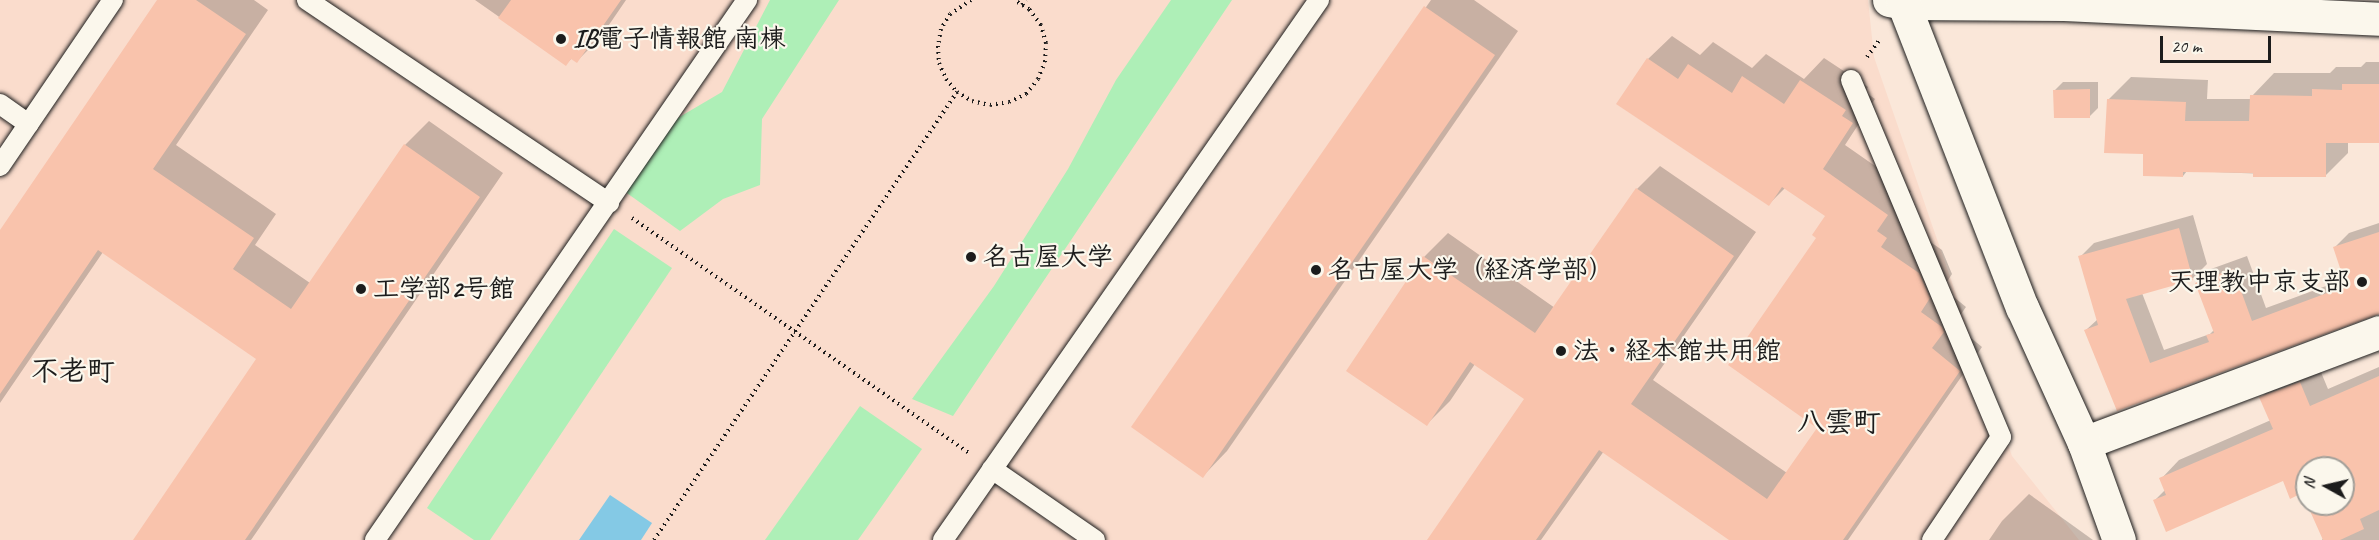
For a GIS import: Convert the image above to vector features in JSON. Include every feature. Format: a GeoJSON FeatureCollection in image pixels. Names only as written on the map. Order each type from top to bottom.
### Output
{"type":"FeatureCollection","features":[{"type":"Feature","properties":{"kind":"street"},"geometry":{"type":"LineString","coordinates":[[2119,540],[2084,443],[2022,307],[1898,1],[2064,4],[2379,19]]}},
{"type":"Feature","properties":{"kind":"street"},"geometry":{"type":"LineString","coordinates":[[2084,443],[2379,332]]}},
{"type":"Feature","properties":{"kind":"lane"},"geometry":{"type":"LineString","coordinates":[[0,166],[113,0]]}},
{"type":"Feature","properties":{"kind":"lane"},"geometry":{"type":"LineString","coordinates":[[306,0],[609,202]]}},
{"type":"Feature","properties":{"kind":"lane"},"geometry":{"type":"LineString","coordinates":[[375,540],[747,0]]}},
{"type":"Feature","properties":{"kind":"lane"},"geometry":{"type":"LineString","coordinates":[[943,540],[1319,0]]}},
{"type":"Feature","properties":{"kind":"lane"},"geometry":{"type":"LineString","coordinates":[[1851,80],[2001,436],[1932,540]]}},
{"type":"Feature","properties":{"kind":"lane"},"geometry":{"type":"LineString","coordinates":[[0,104],[28,124]]}},
{"type":"Feature","properties":{"kind":"lane"},"geometry":{"type":"LineString","coordinates":[[992,470],[1095,540]]}},
{"type":"Feature","properties":{"kind":"path"},"geometry":{"type":"LineString","coordinates":[[971,0],[950,14],[941,29],[938,46],[939,63],[946,79],[957,92],[972,101],[990,105],[1009,102],[1026,94],[1038,80],[1045,62],[1046,43],[1041,25],[1029,9],[1014,0]]}},
{"type":"Feature","properties":{"kind":"path"},"geometry":{"type":"LineString","coordinates":[[1022,5],[1026,0]]}},
{"type":"Feature","properties":{"kind":"path"},"geometry":{"type":"LineString","coordinates":[[654,540],[957,92]]}},
{"type":"Feature","properties":{"kind":"path"},"geometry":{"type":"LineString","coordinates":[[609,202],[992,470]]}},
{"type":"Feature","properties":{"kind":"shaded area","name":"名古屋大学"},"geometry":{"type":"Polygon","coordinates":[[[0,0],[1868,0],[1874,57],[2012,456],[2079,540],[0,540],[0,0]]]}},
{"type":"Feature","properties":{"kind":"green space"},"geometry":{"type":"Polygon","coordinates":[[[770,0],[839,0],[762,119],[760,185],[723,199],[680,231],[624,191],[676,119],[722,92],[770,0]]]}},
{"type":"Feature","properties":{"kind":"green space"},"geometry":{"type":"Polygon","coordinates":[[[1171,0],[1232,0],[953,416],[912,399],[994,286],[1068,169],[1116,80],[1171,0]]]}},
{"type":"Feature","properties":{"kind":"green space"},"geometry":{"type":"Polygon","coordinates":[[[614,229],[672,268],[490,540],[474,540],[427,508],[614,229]]]}},
{"type":"Feature","properties":{"kind":"green space"},"geometry":{"type":"Polygon","coordinates":[[[860,406],[922,449],[858,540],[765,540],[860,406]]]}},
{"type":"Feature","properties":{"kind":"water"},"geometry":{"type":"Polygon","coordinates":[[[610,495],[652,523],[641,540],[579,540],[610,495]]]}},
{"type":"Feature","properties":{"kind":"building","name":"工学部2号館"},"geometry":{"type":"Polygon","coordinates":[[[157,0],[196,0],[246,34],[153,169],[254,238],[233,269],[291,309],[404,144],[480,197],[245,540],[133,540],[256,359],[98,250],[0,394],[0,230],[157,0]]]}},
{"type":"Feature","properties":{"kind":"building","name":"IB電子情報館 南棟"},"geometry":{"type":"Polygon","coordinates":[[[511,0],[621,0],[577,63],[571,59],[566,66],[498,18],[511,0]]]}},
{"type":"Feature","properties":{"kind":"building"},"geometry":{"type":"Polygon","coordinates":[[[1424,6],[1495,55],[1203,478],[1131,427],[1424,6]]]}},
{"type":"Feature","properties":{"kind":"building","name":"法・経本館共用館"},"geometry":{"type":"Polygon","coordinates":[[[1647,58],[1678,79],[1688,64],[1732,93],[1742,76],[1784,104],[1800,80],[1846,110],[1842,116],[1853,123],[1823,169],[1888,215],[1877,231],[1887,238],[1881,247],[1919,273],[1930,298],[1921,312],[1942,327],[1944,332],[1932,348],[1960,371],[1843,540],[1729,540],[1599,450],[1536,540],[1427,540],[1524,399],[1470,362],[1427,426],[1346,371],[1423,256],[1535,333],[1636,188],[1734,256],[1631,404],[1767,499],[1817,428],[1728,365],[1816,238],[1812,235],[1825,216],[1782,187],[1769,206],[1616,104],[1647,58]]]}},
{"type":"Feature","properties":{"kind":"building"},"geometry":{"type":"Polygon","coordinates":[[[2342,84],[2379,84],[2379,143],[2326,143],[2326,177],[2253,177],[2253,173],[2183,172],[2183,177],[2143,176],[2143,154],[2104,153],[2107,99],[2186,102],[2185,121],[2249,121],[2250,95],[2312,96],[2312,89],[2342,90],[2342,84]]]}},
{"type":"Feature","properties":{"kind":"building"},"geometry":{"type":"Polygon","coordinates":[[[2090,89],[2090,118],[2054,118],[2053,90],[2090,89]]]}},
{"type":"Feature","properties":{"kind":"building"},"geometry":{"type":"Polygon","coordinates":[[[2179,228],[2193,280],[2126,299],[2150,363],[2209,342],[2206,335],[2214,333],[2195,283],[2233,269],[2252,321],[2346,286],[2333,247],[2379,232],[2379,314],[2117,411],[2084,330],[2098,325],[2078,256],[2179,228]]]}},
{"type":"Feature","properties":{"kind":"building"},"geometry":{"type":"Polygon","coordinates":[[[2379,376],[2379,510],[2360,519],[2364,529],[2340,540],[2323,540],[2312,516],[2355,516],[2355,456],[2295,456],[2295,496],[2290,499],[2283,481],[2166,532],[2153,500],[2166,495],[2159,478],[2273,429],[2259,397],[2300,382],[2310,406],[2379,376]]]}},
{"type":"Feature","properties":{"kind":"place","name":"IB電子情報館 南棟"},"geometry":{"type":"Point","coordinates":[561,39]}},
{"type":"Feature","properties":{"kind":"place","name":"名古屋大学"},"geometry":{"type":"Point","coordinates":[971,257]}},
{"type":"Feature","properties":{"kind":"place","name":"名古屋大学（経済学部）"},"geometry":{"type":"Point","coordinates":[1316,270]}},
{"type":"Feature","properties":{"kind":"place","name":"天理教中京支部"},"geometry":{"type":"Point","coordinates":[2362,282]}},
{"type":"Feature","properties":{"kind":"place","name":"工学部2号館"},"geometry":{"type":"Point","coordinates":[361,289]}},
{"type":"Feature","properties":{"kind":"place","name":"法・経本館共用館"},"geometry":{"type":"Point","coordinates":[1561,351]}},
{"type":"Feature","properties":{"kind":"district","name":"不老町"},"geometry":{"type":"Point","coordinates":[73,371]}},
{"type":"Feature","properties":{"kind":"district","name":"八雲町"},"geometry":{"type":"Point","coordinates":[1839,422]}}]}
